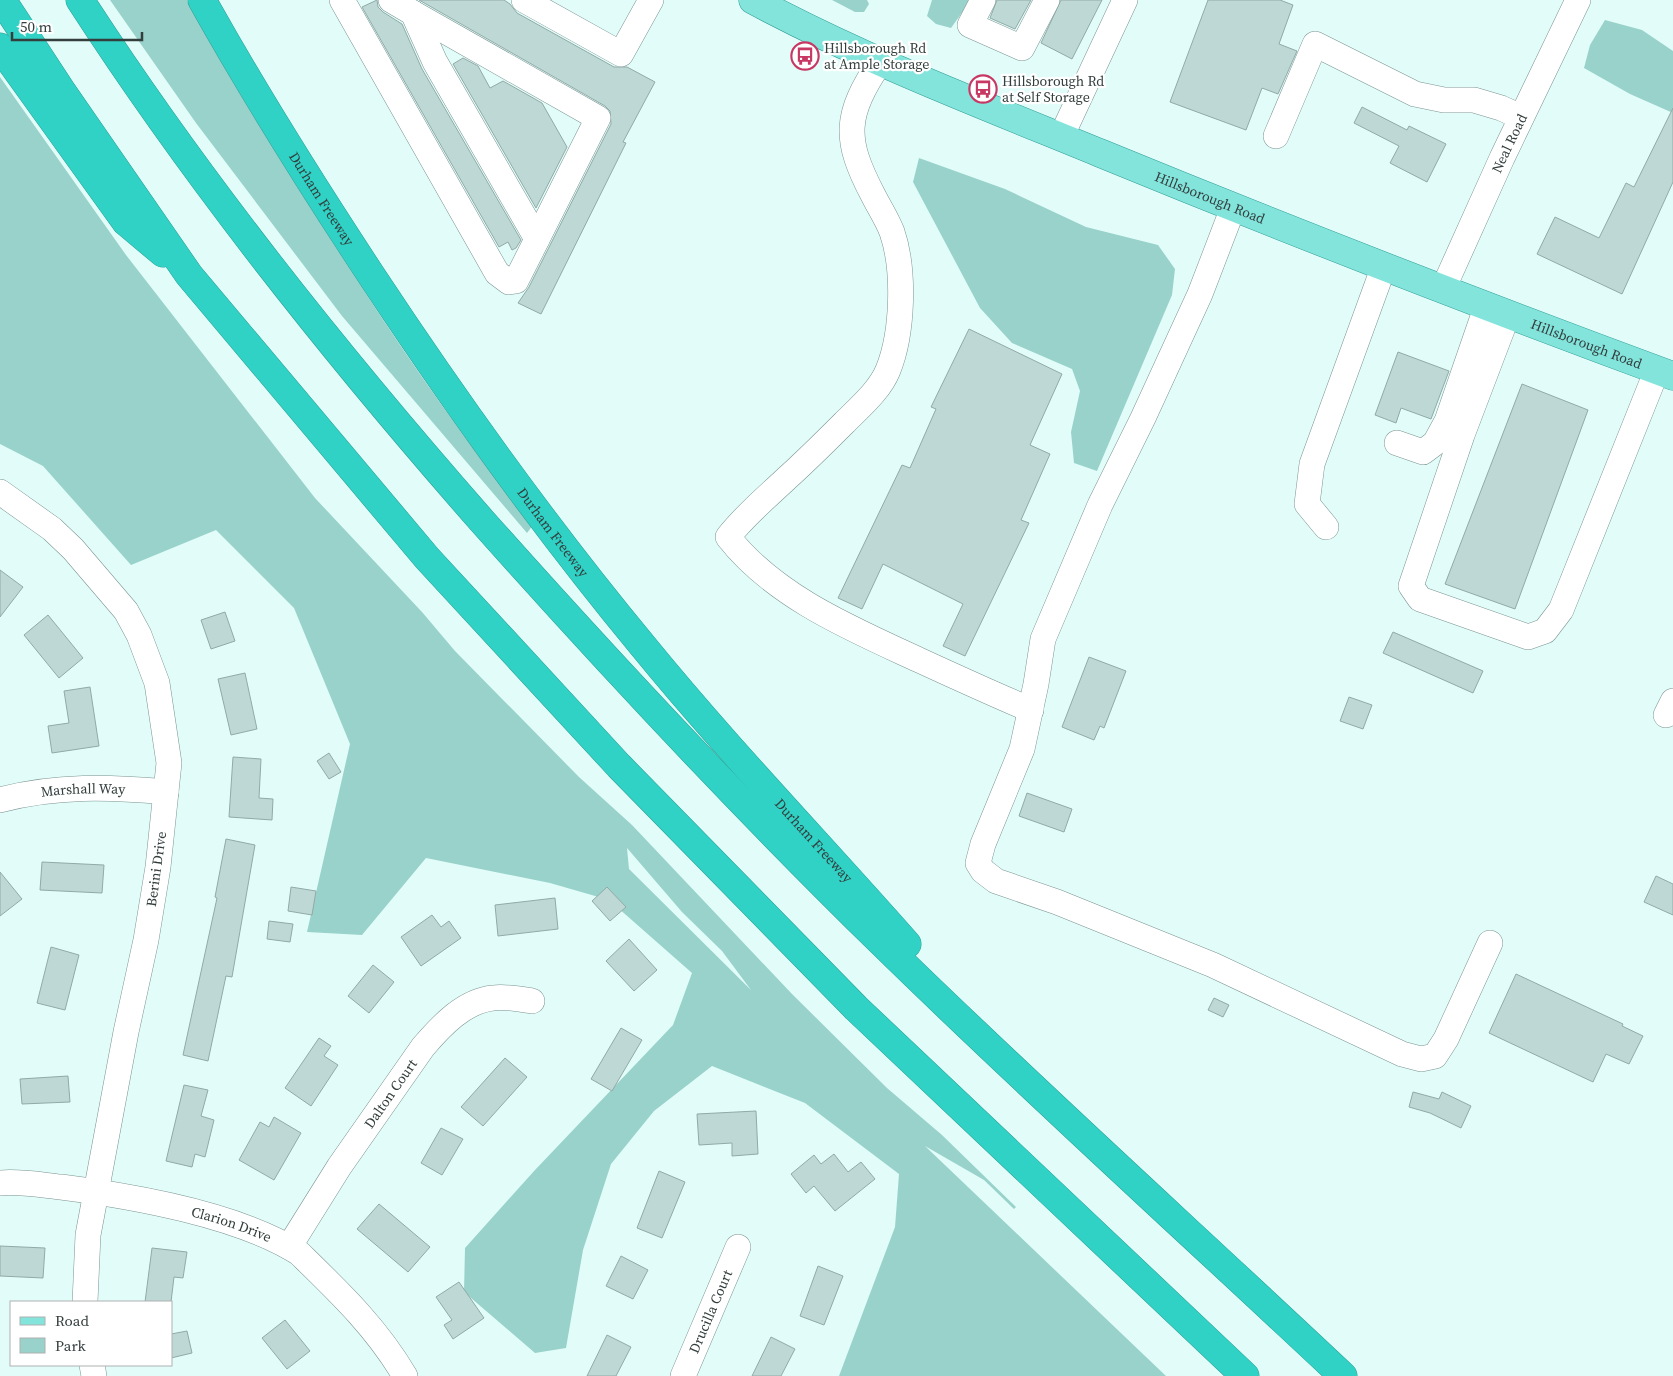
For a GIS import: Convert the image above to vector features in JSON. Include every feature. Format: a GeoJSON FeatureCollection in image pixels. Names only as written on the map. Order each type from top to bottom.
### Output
{"type":"FeatureCollection","features":[{"type":"Feature","properties":{"kind":"highway"},"geometry":{"type":"LineString","coordinates":[[2,0],[61,90],[189,275],[392,517],[619,766],[856,1008],[1245,1376]]}},
{"type":"Feature","properties":{"kind":"highway"},"geometry":{"type":"LineString","coordinates":[[80,0],[159,117],[258,251],[355,372],[446,480],[595,646],[680,737],[882,943],[1343,1376]]}},
{"type":"Feature","properties":{"kind":"highway","name":"Durham Freeway"},"geometry":{"type":"LineString","coordinates":[[202,0],[301,168],[436,373],[513,481],[641,644],[706,721],[920,958],[962,1019]]}},
{"type":"Feature","properties":{"kind":"highway"},"geometry":{"type":"LineString","coordinates":[[0,47],[126,222],[189,275]]}},
{"type":"Feature","properties":{"kind":"main road","name":"Hillsborough Road"},"geometry":{"type":"LineString","coordinates":[[753,0],[880,62],[1233,208],[1665,373]]}},
{"type":"Feature","properties":{"kind":"street"},"geometry":{"type":"LineString","coordinates":[[342,0],[497,273],[509,282],[516,281],[598,118],[390,0]]}},
{"type":"Feature","properties":{"kind":"street"},"geometry":{"type":"LineString","coordinates":[[524,0],[621,54],[651,0]]}},
{"type":"Feature","properties":{"kind":"street"},"geometry":{"type":"LineString","coordinates":[[983,0],[970,25],[1022,48],[1047,0]]}},
{"type":"Feature","properties":{"kind":"street"},"geometry":{"type":"LineString","coordinates":[[1061,137],[1125,0]]}},
{"type":"Feature","properties":{"kind":"street","name":"Neal Road"},"geometry":{"type":"LineString","coordinates":[[1443,289],[1521,117],[1578,0]]}},
{"type":"Feature","properties":{"kind":"street"},"geometry":{"type":"LineString","coordinates":[[413,13],[434,62],[537,239]]}},
{"type":"Feature","properties":{"kind":"street"},"geometry":{"type":"LineString","coordinates":[[1276,136],[1315,44],[1415,94],[1444,100],[1474,100],[1501,108],[1521,117]]}},
{"type":"Feature","properties":{"kind":"street"},"geometry":{"type":"LineString","coordinates":[[880,62],[861,93],[852,121],[851,144],[859,168],[892,231],[899,259],[897,337],[887,372],[868,399],[811,456],[740,522],[728,537],[749,562],[819,610],[866,635],[986,692],[1031,710]]}},
{"type":"Feature","properties":{"kind":"street"},"geometry":{"type":"LineString","coordinates":[[1233,208],[1200,294],[1144,418],[1100,505],[1043,639],[1031,710],[1022,749],[983,844],[978,862],[983,871],[996,881],[1057,902],[1213,965],[1402,1054],[1421,1059],[1435,1056],[1446,1038],[1490,943]]}},
{"type":"Feature","properties":{"kind":"street"},"geometry":{"type":"LineString","coordinates":[[1326,527],[1307,504],[1312,464],[1384,266]]}},
{"type":"Feature","properties":{"kind":"street"},"geometry":{"type":"LineString","coordinates":[[1498,309],[1462,435],[1411,586],[1420,599],[1528,637],[1545,632],[1561,610],[1665,373]]}},
{"type":"Feature","properties":{"kind":"street"},"geometry":{"type":"LineString","coordinates":[[1397,443],[1423,452],[1435,443],[1498,309]]}},
{"type":"Feature","properties":{"kind":"street","name":"Berini Drive"},"geometry":{"type":"LineString","coordinates":[[0,492],[38,519],[73,549],[126,611],[139,635],[157,683],[169,764],[146,940],[95,1192],[86,1260],[84,1301]]}},
{"type":"Feature","properties":{"kind":"street","name":"Marshall Way"},"geometry":{"type":"LineString","coordinates":[[0,800],[54,790],[90,787],[166,792]]}},
{"type":"Feature","properties":{"kind":"street","name":"Dalton Court"},"geometry":{"type":"LineString","coordinates":[[289,1247],[340,1166],[423,1047],[438,1029],[468,1007],[493,997],[532,1001]]}},
{"type":"Feature","properties":{"kind":"street","name":"Clarion Drive"},"geometry":{"type":"LineString","coordinates":[[0,1183],[23,1183],[95,1192],[232,1222],[289,1247],[299,1253],[371,1325],[388,1346],[406,1376]]}},
{"type":"Feature","properties":{"kind":"street","name":"Drucilla Court"},"geometry":{"type":"LineString","coordinates":[[683,1376],[738,1247]]}},
{"type":"Feature","properties":{"kind":"green space"},"geometry":{"type":"Polygon","coordinates":[[[110,0],[187,0],[257,122],[312,211],[379,313],[453,421],[533,525],[527,533],[342,316],[196,123],[110,0]]]}},
{"type":"Feature","properties":{"kind":"green space"},"geometry":{"type":"Polygon","coordinates":[[[832,0],[867,0],[869,4],[864,12],[855,12],[832,0]]]}},
{"type":"Feature","properties":{"kind":"green space"},"geometry":{"type":"Polygon","coordinates":[[[932,0],[971,0],[951,28],[936,24],[927,16],[932,0]]]}},
{"type":"Feature","properties":{"kind":"green space"},"geometry":{"type":"Polygon","coordinates":[[[1605,20],[1642,30],[1673,51],[1673,113],[1630,94],[1584,68],[1590,45],[1605,20]]]}},
{"type":"Feature","properties":{"kind":"green space"},"geometry":{"type":"Polygon","coordinates":[[[0,77],[126,255],[315,498],[422,612],[455,651],[579,777],[632,825],[792,994],[887,1088],[942,1135],[1016,1207],[1014,1209],[984,1180],[925,1146],[1166,1376],[839,1376],[895,1227],[899,1174],[805,1103],[712,1066],[654,1111],[611,1164],[583,1250],[566,1348],[535,1353],[464,1292],[465,1248],[535,1170],[673,1025],[692,973],[609,900],[550,883],[426,858],[362,935],[307,932],[350,744],[294,608],[216,530],[131,565],[43,466],[0,444],[0,77]],[[627,848],[629,869],[751,990],[722,951],[682,912],[627,848]]]}},
{"type":"Feature","properties":{"kind":"green space"},"geometry":{"type":"Polygon","coordinates":[[[919,158],[1005,189],[1086,227],[1158,245],[1175,269],[1172,295],[1097,471],[1074,463],[1071,432],[1080,391],[1072,369],[1012,343],[980,308],[913,182],[919,158]]]}},
{"type":"Feature","properties":{"kind":"building"},"geometry":{"type":"Polygon","coordinates":[[[377,0],[378,7],[383,12],[402,24],[422,69],[521,240],[516,248],[512,250],[508,242],[499,247],[362,7],[377,0]]]}},
{"type":"Feature","properties":{"kind":"building"},"geometry":{"type":"Polygon","coordinates":[[[419,0],[504,0],[517,13],[614,67],[627,67],[655,82],[623,142],[626,143],[541,314],[518,303],[529,287],[611,124],[610,111],[605,106],[419,0]]]}},
{"type":"Feature","properties":{"kind":"building"},"geometry":{"type":"Polygon","coordinates":[[[997,0],[1031,0],[1015,29],[990,18],[997,0]]]}},
{"type":"Feature","properties":{"kind":"building"},"geometry":{"type":"Polygon","coordinates":[[[1061,0],[1102,0],[1072,59],[1041,43],[1061,0]]]}},
{"type":"Feature","properties":{"kind":"building"},"geometry":{"type":"Polygon","coordinates":[[[1208,0],[1280,0],[1293,5],[1279,44],[1297,51],[1278,94],[1262,88],[1246,130],[1170,102],[1208,0]]]}},
{"type":"Feature","properties":{"kind":"building"},"geometry":{"type":"Polygon","coordinates":[[[463,58],[478,66],[490,88],[503,81],[542,103],[567,147],[536,208],[453,64],[463,58]]]}},
{"type":"Feature","properties":{"kind":"building"},"geometry":{"type":"Polygon","coordinates":[[[1362,107],[1407,130],[1409,126],[1446,144],[1427,182],[1390,163],[1399,146],[1354,123],[1362,107]]]}},
{"type":"Feature","properties":{"kind":"building"},"geometry":{"type":"Polygon","coordinates":[[[1673,108],[1673,182],[1622,294],[1537,254],[1555,217],[1599,238],[1626,183],[1634,187],[1673,108]]]}},
{"type":"Feature","properties":{"kind":"building"},"geometry":{"type":"Polygon","coordinates":[[[969,329],[1062,374],[1030,445],[1050,454],[1021,520],[1029,523],[965,656],[943,646],[963,604],[883,564],[862,609],[838,598],[902,465],[910,468],[936,409],[931,407],[969,329]]]}},
{"type":"Feature","properties":{"kind":"building"},"geometry":{"type":"Polygon","coordinates":[[[1398,352],[1449,371],[1431,419],[1401,408],[1396,423],[1375,415],[1398,352]]]}},
{"type":"Feature","properties":{"kind":"building"},"geometry":{"type":"Polygon","coordinates":[[[1522,384],[1588,410],[1515,609],[1445,584],[1522,384]]]}},
{"type":"Feature","properties":{"kind":"building"},"geometry":{"type":"Polygon","coordinates":[[[0,570],[23,587],[0,617],[0,570]]]}},
{"type":"Feature","properties":{"kind":"building"},"geometry":{"type":"Polygon","coordinates":[[[225,612],[235,641],[211,649],[201,620],[225,612]]]}},
{"type":"Feature","properties":{"kind":"building"},"geometry":{"type":"Polygon","coordinates":[[[48,615],[83,658],[59,678],[24,635],[48,615]]]}},
{"type":"Feature","properties":{"kind":"building"},"geometry":{"type":"Polygon","coordinates":[[[1393,632],[1483,671],[1473,693],[1383,653],[1393,632]]]}},
{"type":"Feature","properties":{"kind":"building"},"geometry":{"type":"Polygon","coordinates":[[[1089,657],[1126,671],[1104,728],[1100,726],[1094,740],[1062,727],[1089,657]]]}},
{"type":"Feature","properties":{"kind":"building"},"geometry":{"type":"Polygon","coordinates":[[[245,673],[257,729],[231,735],[218,679],[245,673]]]}},
{"type":"Feature","properties":{"kind":"building"},"geometry":{"type":"Polygon","coordinates":[[[90,687],[99,746],[52,753],[48,726],[69,723],[64,691],[90,687]]]}},
{"type":"Feature","properties":{"kind":"building"},"geometry":{"type":"Polygon","coordinates":[[[1349,697],[1372,705],[1363,729],[1340,721],[1349,697]]]}},
{"type":"Feature","properties":{"kind":"building"},"geometry":{"type":"Polygon","coordinates":[[[329,753],[341,772],[329,779],[317,761],[329,753]]]}},
{"type":"Feature","properties":{"kind":"building"},"geometry":{"type":"Polygon","coordinates":[[[233,757],[261,759],[259,798],[273,799],[272,820],[229,817],[233,757]]]}},
{"type":"Feature","properties":{"kind":"building"},"geometry":{"type":"Polygon","coordinates":[[[1027,793],[1072,809],[1064,832],[1019,816],[1027,793]]]}},
{"type":"Feature","properties":{"kind":"building"},"geometry":{"type":"Polygon","coordinates":[[[226,839],[255,845],[232,977],[226,976],[208,1061],[183,1055],[217,898],[215,897],[226,839]]]}},
{"type":"Feature","properties":{"kind":"building"},"geometry":{"type":"Polygon","coordinates":[[[42,862],[104,865],[102,893],[40,890],[42,862]]]}},
{"type":"Feature","properties":{"kind":"building"},"geometry":{"type":"Polygon","coordinates":[[[0,872],[22,899],[0,916],[0,872]]]}},
{"type":"Feature","properties":{"kind":"building"},"geometry":{"type":"Polygon","coordinates":[[[1656,876],[1673,884],[1673,915],[1644,902],[1656,876]]]}},
{"type":"Feature","properties":{"kind":"building"},"geometry":{"type":"Polygon","coordinates":[[[291,887],[316,891],[312,915],[288,911],[291,887]]]}},
{"type":"Feature","properties":{"kind":"building"},"geometry":{"type":"Polygon","coordinates":[[[607,887],[626,907],[610,921],[592,901],[607,887]]]}},
{"type":"Feature","properties":{"kind":"building"},"geometry":{"type":"Polygon","coordinates":[[[555,898],[558,929],[498,936],[495,905],[555,898]]]}},
{"type":"Feature","properties":{"kind":"building"},"geometry":{"type":"Polygon","coordinates":[[[432,915],[441,927],[449,921],[461,938],[421,966],[401,937],[432,915]]]}},
{"type":"Feature","properties":{"kind":"building"},"geometry":{"type":"Polygon","coordinates":[[[269,921],[293,924],[290,942],[267,939],[269,921]]]}},
{"type":"Feature","properties":{"kind":"building"},"geometry":{"type":"Polygon","coordinates":[[[629,939],[657,970],[634,991],[606,961],[629,939]]]}},
{"type":"Feature","properties":{"kind":"building"},"geometry":{"type":"Polygon","coordinates":[[[51,947],[79,955],[65,1010],[37,1003],[51,947]]]}},
{"type":"Feature","properties":{"kind":"building"},"geometry":{"type":"Polygon","coordinates":[[[373,965],[394,982],[369,1013],[348,996],[373,965]]]}},
{"type":"Feature","properties":{"kind":"building"},"geometry":{"type":"Polygon","coordinates":[[[1516,974],[1623,1024],[1622,1026],[1643,1036],[1629,1064],[1606,1054],[1593,1082],[1489,1033],[1516,974]]]}},
{"type":"Feature","properties":{"kind":"building"},"geometry":{"type":"Polygon","coordinates":[[[1214,998],[1229,1005],[1223,1017],[1208,1010],[1214,998]]]}},
{"type":"Feature","properties":{"kind":"building"},"geometry":{"type":"Polygon","coordinates":[[[621,1028],[642,1040],[612,1091],[591,1079],[621,1028]]]}},
{"type":"Feature","properties":{"kind":"building"},"geometry":{"type":"Polygon","coordinates":[[[319,1038],[331,1046],[324,1056],[338,1065],[311,1106],[285,1088],[319,1038]]]}},
{"type":"Feature","properties":{"kind":"building"},"geometry":{"type":"Polygon","coordinates":[[[505,1058],[527,1077],[483,1126],[461,1107],[505,1058]]]}},
{"type":"Feature","properties":{"kind":"building"},"geometry":{"type":"Polygon","coordinates":[[[68,1076],[70,1102],[22,1104],[20,1079],[68,1076]]]}},
{"type":"Feature","properties":{"kind":"building"},"geometry":{"type":"Polygon","coordinates":[[[184,1085],[208,1090],[201,1116],[214,1120],[205,1157],[195,1154],[192,1167],[166,1161],[184,1085]]]}},
{"type":"Feature","properties":{"kind":"building"},"geometry":{"type":"Polygon","coordinates":[[[1413,1092],[1439,1099],[1442,1092],[1471,1106],[1461,1128],[1430,1113],[1409,1107],[1413,1092]]]}},
{"type":"Feature","properties":{"kind":"building"},"geometry":{"type":"Polygon","coordinates":[[[756,1111],[758,1154],[732,1156],[732,1143],[699,1145],[697,1114],[756,1111]]]}},
{"type":"Feature","properties":{"kind":"building"},"geometry":{"type":"Polygon","coordinates":[[[274,1117],[301,1133],[274,1180],[239,1160],[260,1122],[269,1127],[274,1117]]]}},
{"type":"Feature","properties":{"kind":"building"},"geometry":{"type":"Polygon","coordinates":[[[441,1128],[463,1139],[442,1175],[421,1163],[441,1128]]]}},
{"type":"Feature","properties":{"kind":"building"},"geometry":{"type":"Polygon","coordinates":[[[834,1154],[848,1172],[861,1162],[875,1179],[835,1211],[814,1186],[806,1193],[791,1174],[814,1155],[821,1164],[834,1154]]]}},
{"type":"Feature","properties":{"kind":"building"},"geometry":{"type":"Polygon","coordinates":[[[659,1171],[685,1182],[662,1238],[637,1228],[659,1171]]]}},
{"type":"Feature","properties":{"kind":"building"},"geometry":{"type":"Polygon","coordinates":[[[379,1204],[430,1247],[408,1272],[357,1229],[379,1204]]]}},
{"type":"Feature","properties":{"kind":"building"},"geometry":{"type":"Polygon","coordinates":[[[0,1246],[45,1248],[43,1278],[0,1276],[0,1246]]]}},
{"type":"Feature","properties":{"kind":"building"},"geometry":{"type":"Polygon","coordinates":[[[152,1248],[187,1252],[183,1278],[174,1277],[171,1301],[145,1301],[152,1248]]]}},
{"type":"Feature","properties":{"kind":"building"},"geometry":{"type":"Polygon","coordinates":[[[621,1256],[648,1270],[633,1299],[606,1286],[621,1256]]]}},
{"type":"Feature","properties":{"kind":"building"},"geometry":{"type":"Polygon","coordinates":[[[818,1266],[843,1276],[824,1325],[800,1316],[818,1266]]]}},
{"type":"Feature","properties":{"kind":"building"},"geometry":{"type":"Polygon","coordinates":[[[459,1282],[484,1318],[453,1339],[444,1325],[452,1320],[436,1297],[459,1282]]]}},
{"type":"Feature","properties":{"kind":"building"},"geometry":{"type":"Polygon","coordinates":[[[285,1320],[310,1351],[287,1369],[262,1338],[285,1320]]]}},
{"type":"Feature","properties":{"kind":"building"},"geometry":{"type":"Polygon","coordinates":[[[187,1331],[192,1353],[172,1358],[172,1334],[187,1331]]]}},
{"type":"Feature","properties":{"kind":"building"},"geometry":{"type":"Polygon","coordinates":[[[607,1335],[631,1347],[616,1376],[587,1376],[607,1335]]]}},
{"type":"Feature","properties":{"kind":"building"},"geometry":{"type":"Polygon","coordinates":[[[771,1337],[795,1349],[781,1376],[752,1376],[771,1337]]]}},
{"type":"Feature","properties":{"kind":"place","name":"Hillsborough Rd at Ample Storage"},"geometry":{"type":"Point","coordinates":[805,56]}},
{"type":"Feature","properties":{"kind":"place","name":"Hillsborough Rd at Self Storage"},"geometry":{"type":"Point","coordinates":[983,89]}}]}
